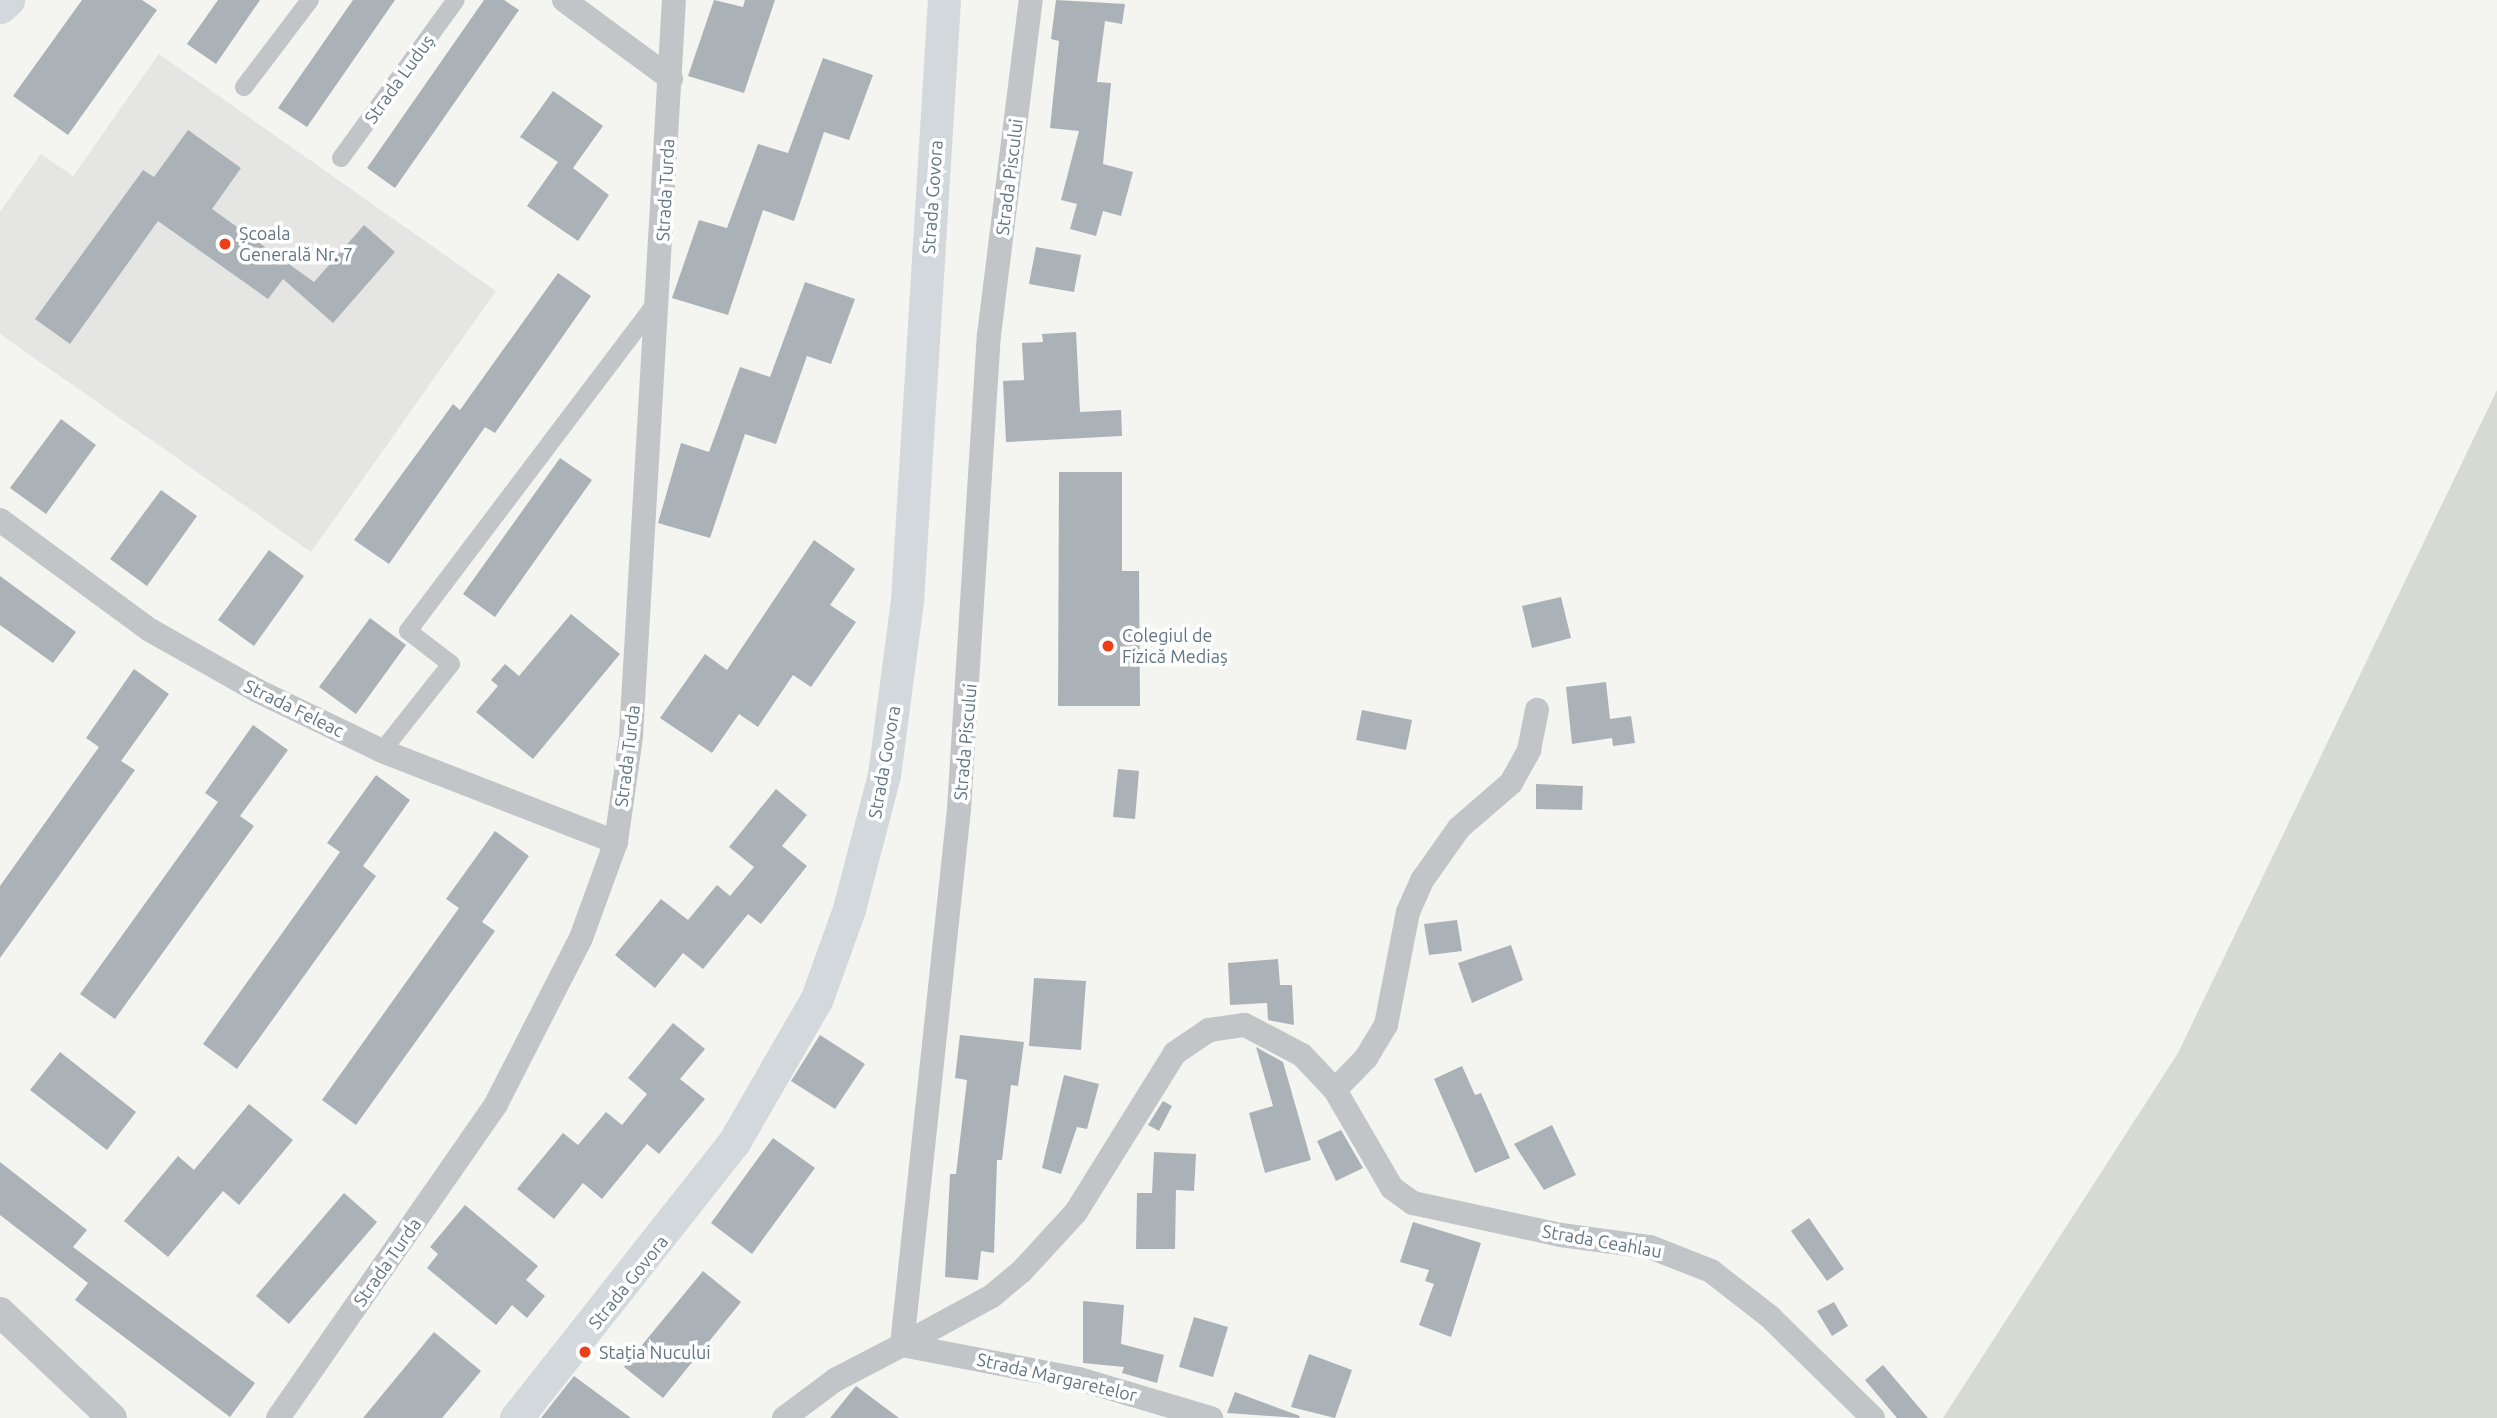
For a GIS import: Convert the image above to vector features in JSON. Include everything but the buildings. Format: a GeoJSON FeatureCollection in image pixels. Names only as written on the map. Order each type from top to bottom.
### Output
{"type":"FeatureCollection","features":[{"type":"Feature","properties":{"kind":"main road"},"geometry":{"type":"LineString","coordinates":[[0,7],[8,0]]}},
{"type":"Feature","properties":{"kind":"main road","name":"Strada Govora"},"geometry":{"type":"LineString","coordinates":[[516,1418],[734,1142],[817,998],[859,875],[884,775],[907,601],[944,0]]}},
{"type":"Feature","properties":{"kind":"street"},"geometry":{"type":"LineString","coordinates":[[244,87],[310,0]]}},
{"type":"Feature","properties":{"kind":"street","name":"Strada Luduș"},"geometry":{"type":"LineString","coordinates":[[341,158],[456,0]]}},
{"type":"Feature","properties":{"kind":"street"},"geometry":{"type":"LineString","coordinates":[[564,0],[671,79]]}},
{"type":"Feature","properties":{"kind":"street","name":"Strada Turda"},"geometry":{"type":"LineString","coordinates":[[278,1418],[496,1104],[581,938],[616,842],[631,736],[660,298],[674,0]]}},
{"type":"Feature","properties":{"kind":"street","name":"Strada Piscului"},"geometry":{"type":"LineString","coordinates":[[902,1345],[959,809],[989,335],[1031,0]]}},
{"type":"Feature","properties":{"kind":"street"},"geometry":{"type":"LineString","coordinates":[[382,751],[451,664],[408,631],[660,298]]}},
{"type":"Feature","properties":{"kind":"street","name":"Strada Feleac"},"geometry":{"type":"LineString","coordinates":[[0,520],[150,630],[258,691],[382,751],[616,842]]}},
{"type":"Feature","properties":{"kind":"street"},"geometry":{"type":"LineString","coordinates":[[1335,1090],[1366,1058],[1386,1025],[1408,912],[1423,878],[1459,828],[1511,783],[1529,750],[1537,710]]}},
{"type":"Feature","properties":{"kind":"street","name":"Strada Ceahlau"},"geometry":{"type":"LineString","coordinates":[[902,1345],[992,1296],[1021,1272],[1076,1212],[1175,1053],[1209,1030],[1245,1025],[1276,1037],[1335,1090],[1376,1167],[1392,1188],[1413,1203],[1561,1235],[1650,1247],[1711,1271],[1770,1317],[1873,1418]]}},
{"type":"Feature","properties":{"kind":"street"},"geometry":{"type":"LineString","coordinates":[[0,1312],[113,1418]]}},
{"type":"Feature","properties":{"kind":"street"},"geometry":{"type":"LineString","coordinates":[[783,1418],[835,1380],[902,1345]]}},
{"type":"Feature","properties":{"kind":"street","name":"Strada Margaretelor"},"geometry":{"type":"LineString","coordinates":[[902,1345],[1079,1379],[1210,1418]]}},
{"type":"Feature","properties":{"kind":"shaded area"},"geometry":{"type":"Polygon","coordinates":[[[159,54],[496,291],[311,552],[0,334],[0,212],[41,154],[73,176],[159,54]]]}},
{"type":"Feature","properties":{"kind":"shaded area"},"geometry":{"type":"Polygon","coordinates":[[[2497,390],[2497,1418],[1943,1418],[2178,1053],[2497,390]]]}},
{"type":"Feature","properties":{"kind":"place","name":"Școala Generală Nr. 7"},"geometry":{"type":"Point","coordinates":[225,244]}},
{"type":"Feature","properties":{"kind":"place","name":"Colegiul de Fizică Mediaș"},"geometry":{"type":"Point","coordinates":[1108,646]}},
{"type":"Feature","properties":{"kind":"place","name":"Stația Nucului"},"geometry":{"type":"Point","coordinates":[585,1352]}}]}
